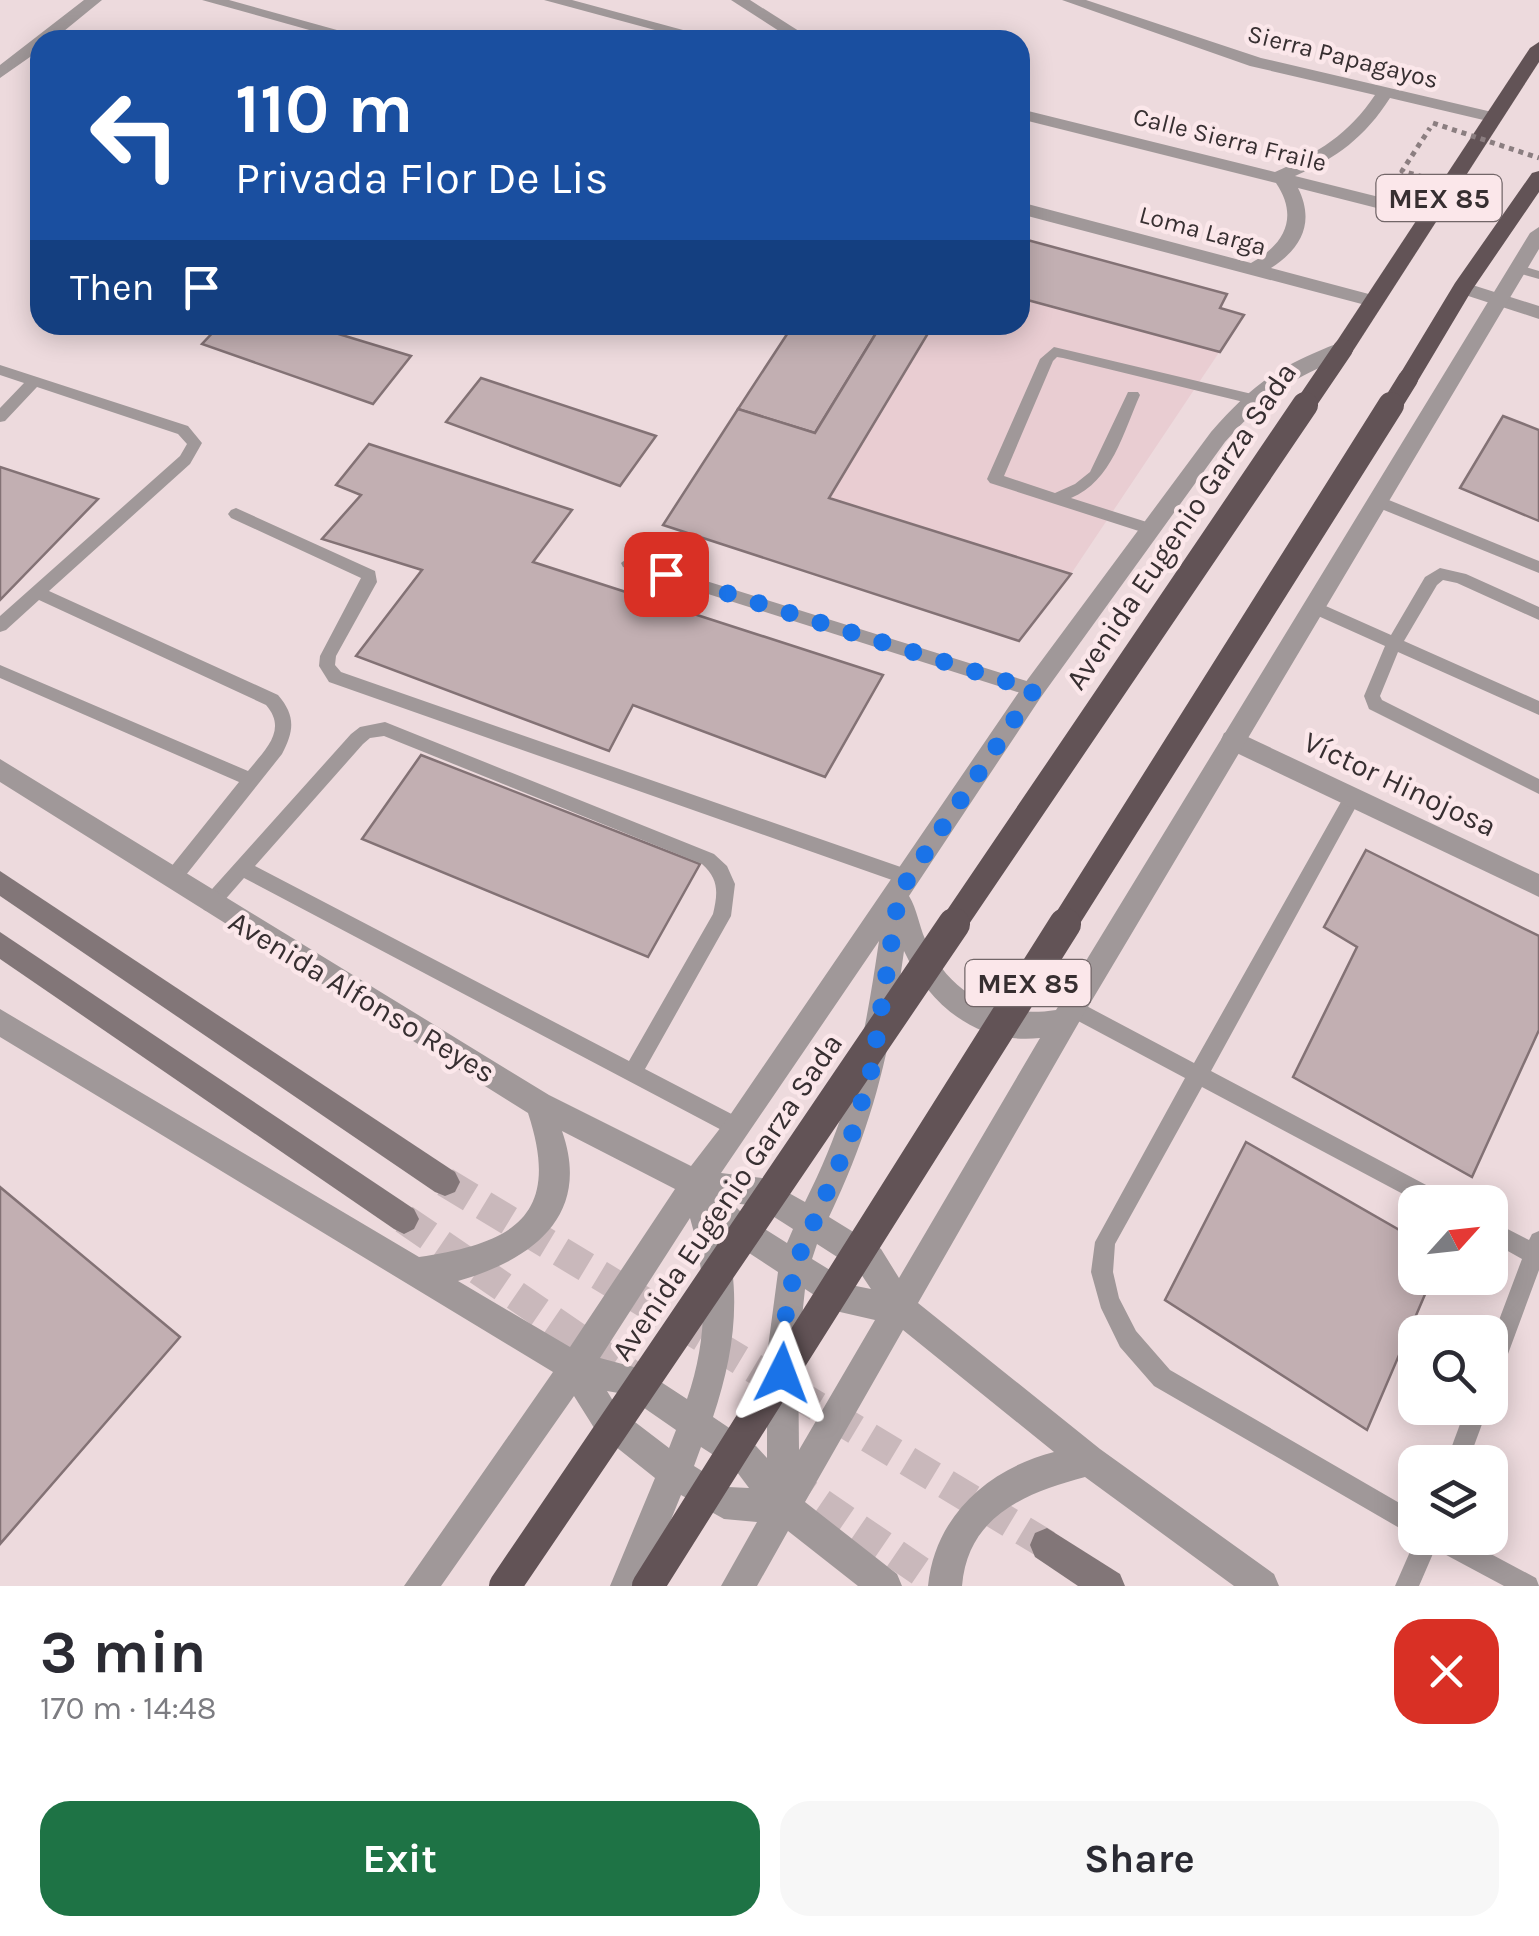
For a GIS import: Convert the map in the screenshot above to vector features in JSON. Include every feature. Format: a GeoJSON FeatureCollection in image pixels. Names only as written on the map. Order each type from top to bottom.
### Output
{"type":"FeatureCollection","features":[{"type":"Feature","properties":{"kind":"highway","name":"Avenida Eugenio Garza Sada"},"geometry":{"type":"LineString","coordinates":[[505,1586],[1343,350],[1539,48]]}},
{"type":"Feature","properties":{"kind":"highway"},"geometry":{"type":"LineString","coordinates":[[1464,288],[1539,176]]}},
{"type":"Feature","properties":{"kind":"highway","name":"MEX 85"},"geometry":{"type":"LineString","coordinates":[[648,1586],[1464,288]]}},
{"type":"Feature","properties":{"kind":"main road"},"geometry":{"type":"LineString","coordinates":[[0,882],[444,1182]]}},
{"type":"Feature","properties":{"kind":"main road"},"geometry":{"type":"LineString","coordinates":[[0,944],[404,1219]]}},
{"type":"Feature","properties":{"kind":"main road"},"geometry":{"type":"LineString","coordinates":[[1046,1545],[1108,1586]]}},
{"type":"Feature","properties":{"kind":"street"},"geometry":{"type":"LineString","coordinates":[[55,30],[94,0]]}},
{"type":"Feature","properties":{"kind":"street"},"geometry":{"type":"LineString","coordinates":[[210,0],[327,30]]}},
{"type":"Feature","properties":{"kind":"street"},"geometry":{"type":"LineString","coordinates":[[552,0],[672,30]]}},
{"type":"Feature","properties":{"kind":"street"},"geometry":{"type":"LineString","coordinates":[[740,0],[789,30]]}},
{"type":"Feature","properties":{"kind":"street","name":"Sierra Papagayos"},"geometry":{"type":"LineString","coordinates":[[1070,0],[1256,62],[1492,118]]}},
{"type":"Feature","properties":{"kind":"street"},"geometry":{"type":"LineString","coordinates":[[0,73],[30,50]]}},
{"type":"Feature","properties":{"kind":"street"},"geometry":{"type":"LineString","coordinates":[[1255,269],[1284,250],[1298,226],[1296,200],[1280,176],[1332,154],[1364,127],[1385,93]]}},
{"type":"Feature","properties":{"kind":"street","name":"Calle Sierra Fraile"},"geometry":{"type":"LineString","coordinates":[[1030,116],[1428,215]]}},
{"type":"Feature","properties":{"kind":"street","name":"Loma Larga"},"geometry":{"type":"LineString","coordinates":[[1030,211],[1373,301]]}},
{"type":"Feature","properties":{"kind":"street"},"geometry":{"type":"LineString","coordinates":[[738,1586],[1068,1014],[1232,740],[1501,300],[1529,272],[1539,233]]}},
{"type":"Feature","properties":{"kind":"street"},"geometry":{"type":"LineString","coordinates":[[1464,288],[1539,313]]}},
{"type":"Feature","properties":{"kind":"street"},"geometry":{"type":"LineString","coordinates":[[421,1586],[575,1368],[695,1184],[738,1128],[1148,528],[1252,399],[1296,368],[1343,350]]}},
{"type":"Feature","properties":{"kind":"street","name":"Víctor Hinojosa"},"geometry":{"type":"LineString","coordinates":[[1232,740],[1539,886]]}},
{"type":"Feature","properties":{"kind":"street","name":"Avenida Alfonso Reyes"},"geometry":{"type":"LineString","coordinates":[[0,770],[210,904],[538,1104],[695,1184]]}},
{"type":"Feature","properties":{"kind":"street"},"geometry":{"type":"LineString","coordinates":[[904,885],[914,950],[943,991],[988,1020],[1018,1028],[1068,1014]]}},
{"type":"Feature","properties":{"kind":"street"},"geometry":{"type":"LineString","coordinates":[[785,1508],[781,1400],[785,1319],[796,1263],[852,1134],[872,1068],[904,885]]}},
{"type":"Feature","properties":{"kind":"street"},"geometry":{"type":"LineString","coordinates":[[0,1022],[575,1368],[630,1380],[744,1458],[785,1508],[885,1586]]}},
{"type":"Feature","properties":{"kind":"street"},"geometry":{"type":"LineString","coordinates":[[414,1273],[479,1262],[524,1237],[542,1218],[550,1203],[558,1157],[538,1104]]}},
{"type":"Feature","properties":{"kind":"street"},"geometry":{"type":"LineString","coordinates":[[695,1184],[728,1222],[852,1301],[901,1309]]}},
{"type":"Feature","properties":{"kind":"street"},"geometry":{"type":"LineString","coordinates":[[695,1184],[762,1192],[870,1260],[901,1309],[1089,1460],[1262,1586]]}},
{"type":"Feature","properties":{"kind":"street"},"geometry":{"type":"LineString","coordinates":[[627,1586],[695,1424],[718,1339],[717,1267],[695,1184]]}},
{"type":"Feature","properties":{"kind":"street"},"geometry":{"type":"LineString","coordinates":[[575,1368],[606,1420],[675,1473],[724,1503],[785,1508]]}},
{"type":"Feature","properties":{"kind":"street"},"geometry":{"type":"LineString","coordinates":[[946,1586],[954,1549],[966,1523],[1028,1477],[1089,1460]]}},
{"type":"Feature","properties":{"kind":"lane"},"geometry":{"type":"LineString","coordinates":[[1148,528],[999,483],[994,477],[1047,358],[1054,352],[1252,399]]}},
{"type":"Feature","properties":{"kind":"lane"},"geometry":{"type":"LineString","coordinates":[[0,370],[183,430],[195,443],[185,460],[0,626]]}},
{"type":"Feature","properties":{"kind":"lane"},"geometry":{"type":"LineString","coordinates":[[0,418],[34,382]]}},
{"type":"Feature","properties":{"kind":"lane"},"geometry":{"type":"LineString","coordinates":[[1054,499],[1096,476],[1134,395]]}},
{"type":"Feature","properties":{"kind":"lane"},"geometry":{"type":"LineString","coordinates":[[1379,502],[1539,567]]}},
{"type":"Feature","properties":{"kind":"lane"},"geometry":{"type":"LineString","coordinates":[[236,514],[368,574],[369,582],[328,656],[327,666],[335,677],[904,885]]}},
{"type":"Feature","properties":{"kind":"lane"},"geometry":{"type":"LineString","coordinates":[[629,562],[1034,690]]}},
{"type":"Feature","properties":{"kind":"lane"},"geometry":{"type":"LineString","coordinates":[[1539,614],[1460,578],[1440,574],[1431,581],[1394,643],[1372,696],[1376,704],[1539,787]]}},
{"type":"Feature","properties":{"kind":"lane"},"geometry":{"type":"LineString","coordinates":[[38,592],[272,700],[285,717],[286,733],[172,878]]}},
{"type":"Feature","properties":{"kind":"lane"},"geometry":{"type":"LineString","coordinates":[[1313,608],[1539,708]]}},
{"type":"Feature","properties":{"kind":"lane"},"geometry":{"type":"LineString","coordinates":[[0,671],[252,780]]}},
{"type":"Feature","properties":{"kind":"lane"},"geometry":{"type":"LineString","coordinates":[[210,904],[358,738],[366,732],[385,729],[708,859],[725,877],[728,890],[722,916],[634,1070]]}},
{"type":"Feature","properties":{"kind":"lane"},"geometry":{"type":"LineString","coordinates":[[1352,798],[1106,1242],[1102,1272],[1109,1300],[1128,1339],[1162,1378],[1398,1515]]}},
{"type":"Feature","properties":{"kind":"lane"},"geometry":{"type":"LineString","coordinates":[[242,868],[634,1070],[738,1128]]}},
{"type":"Feature","properties":{"kind":"lane"},"geometry":{"type":"LineString","coordinates":[[1068,1014],[1197,1075],[1406,1185]]}},
{"type":"Feature","properties":{"kind":"lane"},"geometry":{"type":"LineString","coordinates":[[1508,1237],[1537,1248],[1508,1325]]}},
{"type":"Feature","properties":{"kind":"lane"},"geometry":{"type":"LineString","coordinates":[[1408,1586],[1421,1555]]}},
{"type":"Feature","properties":{"kind":"lane"},"geometry":{"type":"LineString","coordinates":[[1470,1555],[1528,1586]]}},
{"type":"Feature","properties":{"kind":"path"},"geometry":{"type":"LineString","coordinates":[[1402,171],[1433,122],[1539,158]]}},
{"type":"Feature","properties":{"kind":"shaded area"},"geometry":{"type":"Polygon","coordinates":[[[1030,241],[1227,294],[1220,308],[1244,315],[1071,574],[1019,641],[663,525],[786,335],[1030,335],[1030,241]]]}},
{"type":"Feature","properties":{"kind":"building"},"geometry":{"type":"Polygon","coordinates":[[[1030,241],[1227,294],[1220,308],[1244,315],[1220,352],[1030,301],[1030,241]]]}},
{"type":"Feature","properties":{"kind":"building"},"geometry":{"type":"Polygon","coordinates":[[[211,335],[342,335],[411,356],[373,404],[202,344],[211,335]]]}},
{"type":"Feature","properties":{"kind":"building"},"geometry":{"type":"Polygon","coordinates":[[[786,335],[875,335],[815,433],[738,409],[786,335]]]}},
{"type":"Feature","properties":{"kind":"building"},"geometry":{"type":"Polygon","coordinates":[[[875,335],[927,335],[829,498],[1071,574],[1019,641],[663,525],[738,409],[815,433],[875,335]]]}},
{"type":"Feature","properties":{"kind":"building"},"geometry":{"type":"Polygon","coordinates":[[[481,378],[656,436],[620,486],[446,422],[481,378]]]}},
{"type":"Feature","properties":{"kind":"building"},"geometry":{"type":"Polygon","coordinates":[[[1503,416],[1539,430],[1539,521],[1460,488],[1503,416]]]}},
{"type":"Feature","properties":{"kind":"building"},"geometry":{"type":"Polygon","coordinates":[[[369,444],[572,510],[533,562],[883,675],[825,777],[633,705],[609,751],[356,656],[422,570],[322,539],[361,495],[336,485],[369,444]]]}},
{"type":"Feature","properties":{"kind":"building"},"geometry":{"type":"Polygon","coordinates":[[[0,467],[98,499],[0,600],[0,467]]]}},
{"type":"Feature","properties":{"kind":"building"},"geometry":{"type":"Polygon","coordinates":[[[421,755],[700,864],[648,957],[362,839],[421,755]]]}},
{"type":"Feature","properties":{"kind":"building"},"geometry":{"type":"Polygon","coordinates":[[[1366,850],[1539,936],[1539,1030],[1472,1177],[1293,1077],[1357,947],[1324,927],[1366,850]]]}},
{"type":"Feature","properties":{"kind":"building"},"geometry":{"type":"Polygon","coordinates":[[[1246,1142],[1398,1229],[1398,1295],[1425,1295],[1416,1315],[1398,1315],[1398,1358],[1367,1430],[1165,1300],[1246,1142]]]}},
{"type":"Feature","properties":{"kind":"building"},"geometry":{"type":"Polygon","coordinates":[[[0,1187],[180,1337],[0,1544],[0,1187]]]}},
{"type":"Feature","properties":{"kind":"tunnel"},"geometry":{"type":"LineString","coordinates":[[445,1182],[1047,1545]]}},
{"type":"Feature","properties":{"kind":"tunnel"},"geometry":{"type":"LineString","coordinates":[[404,1219],[639,1380]]}},
{"type":"Feature","properties":{"kind":"tunnel"},"geometry":{"type":"LineString","coordinates":[[784,1478],[942,1586]]}},
{"type":"Feature","properties":{"kind":"route"},"geometry":{"type":"LineString","coordinates":[[666,574],[1034,690],[899,893],[872,1068],[852,1134],[796,1263],[785,1319],[782,1373]]}}]}
